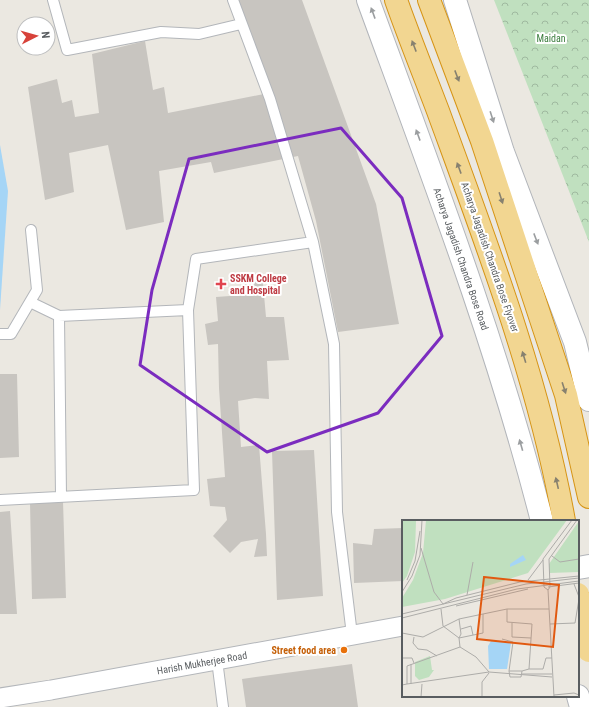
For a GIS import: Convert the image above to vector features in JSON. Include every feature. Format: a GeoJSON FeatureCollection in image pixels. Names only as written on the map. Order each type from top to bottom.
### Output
{"type":"FeatureCollection","features":[{"type":"Feature","properties":{"kind":"highway","name":"Acharya Jagadish Chandra Bose Flyover"},"geometry":{"type":"LineString","coordinates":[[396,0],[471,200],[512,319],[537,400],[558,488],[564,520]]}},
{"type":"Feature","properties":{"kind":"highway"},"geometry":{"type":"LineString","coordinates":[[429,0],[482,141],[566,395],[589,497]]}},
{"type":"Feature","properties":{"kind":"highway"},"geometry":{"type":"LineString","coordinates":[[579,599],[589,651]]}},
{"type":"Feature","properties":{"kind":"main road","name":"Acharya Jagadish Chandra Bose Road"},"geometry":{"type":"LineString","coordinates":[[368,0],[440,197],[501,376],[542,520]]}},
{"type":"Feature","properties":{"kind":"main road"},"geometry":{"type":"LineString","coordinates":[[455,0],[503,152],[575,342],[589,400]]}},
{"type":"Feature","properties":{"kind":"main road"},"geometry":{"type":"LineString","coordinates":[[579,568],[589,566]]}},
{"type":"Feature","properties":{"kind":"main road"},"geometry":{"type":"LineString","coordinates":[[579,619],[589,618]]}},
{"type":"Feature","properties":{"kind":"main road"},"geometry":{"type":"LineString","coordinates":[[578,697],[580,707]]}},
{"type":"Feature","properties":{"kind":"street","name":"Harish Mukherjee Road"},"geometry":{"type":"LineString","coordinates":[[0,698],[402,626]]}},
{"type":"Feature","properties":{"kind":"lane"},"geometry":{"type":"LineString","coordinates":[[52,0],[67,50],[161,32],[199,34],[241,24]]}},
{"type":"Feature","properties":{"kind":"lane"},"geometry":{"type":"LineString","coordinates":[[233,0],[270,99],[313,242],[334,344],[337,512],[352,635]]}},
{"type":"Feature","properties":{"kind":"lane"},"geometry":{"type":"LineString","coordinates":[[0,334],[11,334],[37,290],[31,230]]}},
{"type":"Feature","properties":{"kind":"lane"},"geometry":{"type":"LineString","coordinates":[[0,500],[194,490],[188,310],[196,258],[313,242]]}},
{"type":"Feature","properties":{"kind":"lane"},"geometry":{"type":"LineString","coordinates":[[30,302],[59,316],[188,310]]}},
{"type":"Feature","properties":{"kind":"lane"},"geometry":{"type":"LineString","coordinates":[[59,316],[61,497]]}},
{"type":"Feature","properties":{"kind":"lane"},"geometry":{"type":"LineString","coordinates":[[217,660],[223,707]]}},
{"type":"Feature","properties":{"kind":"highlighted area"},"geometry":{"type":"Polygon","coordinates":[[[341,128],[402,198],[442,336],[378,413],[267,452],[140,365],[152,290],[189,159],[341,128]]]}},
{"type":"Feature","properties":{"kind":"green space","name":"Maidan"},"geometry":{"type":"Polygon","coordinates":[[[494,0],[589,0],[589,242],[494,0]]]}},
{"type":"Feature","properties":{"kind":"water"},"geometry":{"type":"Polygon","coordinates":[[[0,145],[8,191],[0,310],[0,145]]]}},
{"type":"Feature","properties":{"kind":"building"},"geometry":{"type":"Polygon","coordinates":[[[238,0],[302,0],[376,204],[399,324],[338,332],[316,221],[298,156],[214,173],[211,162],[159,171],[164,222],[126,230],[108,145],[69,153],[74,192],[45,200],[28,87],[57,79],[62,103],[72,100],[75,117],[99,113],[92,54],[145,41],[153,90],[164,87],[168,113],[269,93],[238,0]]]}},
{"type":"Feature","properties":{"kind":"building"},"geometry":{"type":"Polygon","coordinates":[[[262,273],[266,317],[284,317],[289,360],[267,361],[269,399],[255,398],[238,401],[241,447],[259,445],[267,556],[254,557],[258,539],[241,542],[230,553],[213,536],[227,520],[225,507],[210,506],[207,479],[225,477],[219,388],[218,344],[208,345],[205,324],[218,321],[216,297],[244,295],[243,275],[262,273]]]}},
{"type":"Feature","properties":{"kind":"building"},"geometry":{"type":"Polygon","coordinates":[[[0,374],[17,374],[19,457],[0,458],[0,374]]]}},
{"type":"Feature","properties":{"kind":"building"},"geometry":{"type":"Polygon","coordinates":[[[314,450],[323,596],[277,600],[272,451],[314,450]]]}},
{"type":"Feature","properties":{"kind":"building"},"geometry":{"type":"Polygon","coordinates":[[[63,501],[66,598],[32,599],[30,502],[63,501]]]}},
{"type":"Feature","properties":{"kind":"building"},"geometry":{"type":"Polygon","coordinates":[[[10,511],[17,614],[0,614],[0,512],[10,511]]]}},
{"type":"Feature","properties":{"kind":"building"},"geometry":{"type":"Polygon","coordinates":[[[402,528],[402,581],[354,583],[353,543],[372,545],[374,529],[402,528]]]}},
{"type":"Feature","properties":{"kind":"building"},"geometry":{"type":"Polygon","coordinates":[[[352,664],[358,707],[246,707],[242,679],[352,664]]]}},
{"type":"Feature","properties":{"kind":"place","name":"SSKM College and Hospital"},"geometry":{"type":"Point","coordinates":[221,284]}},
{"type":"Feature","properties":{"kind":"place","name":"Street food area"},"geometry":{"type":"Point","coordinates":[344,650]}}]}
